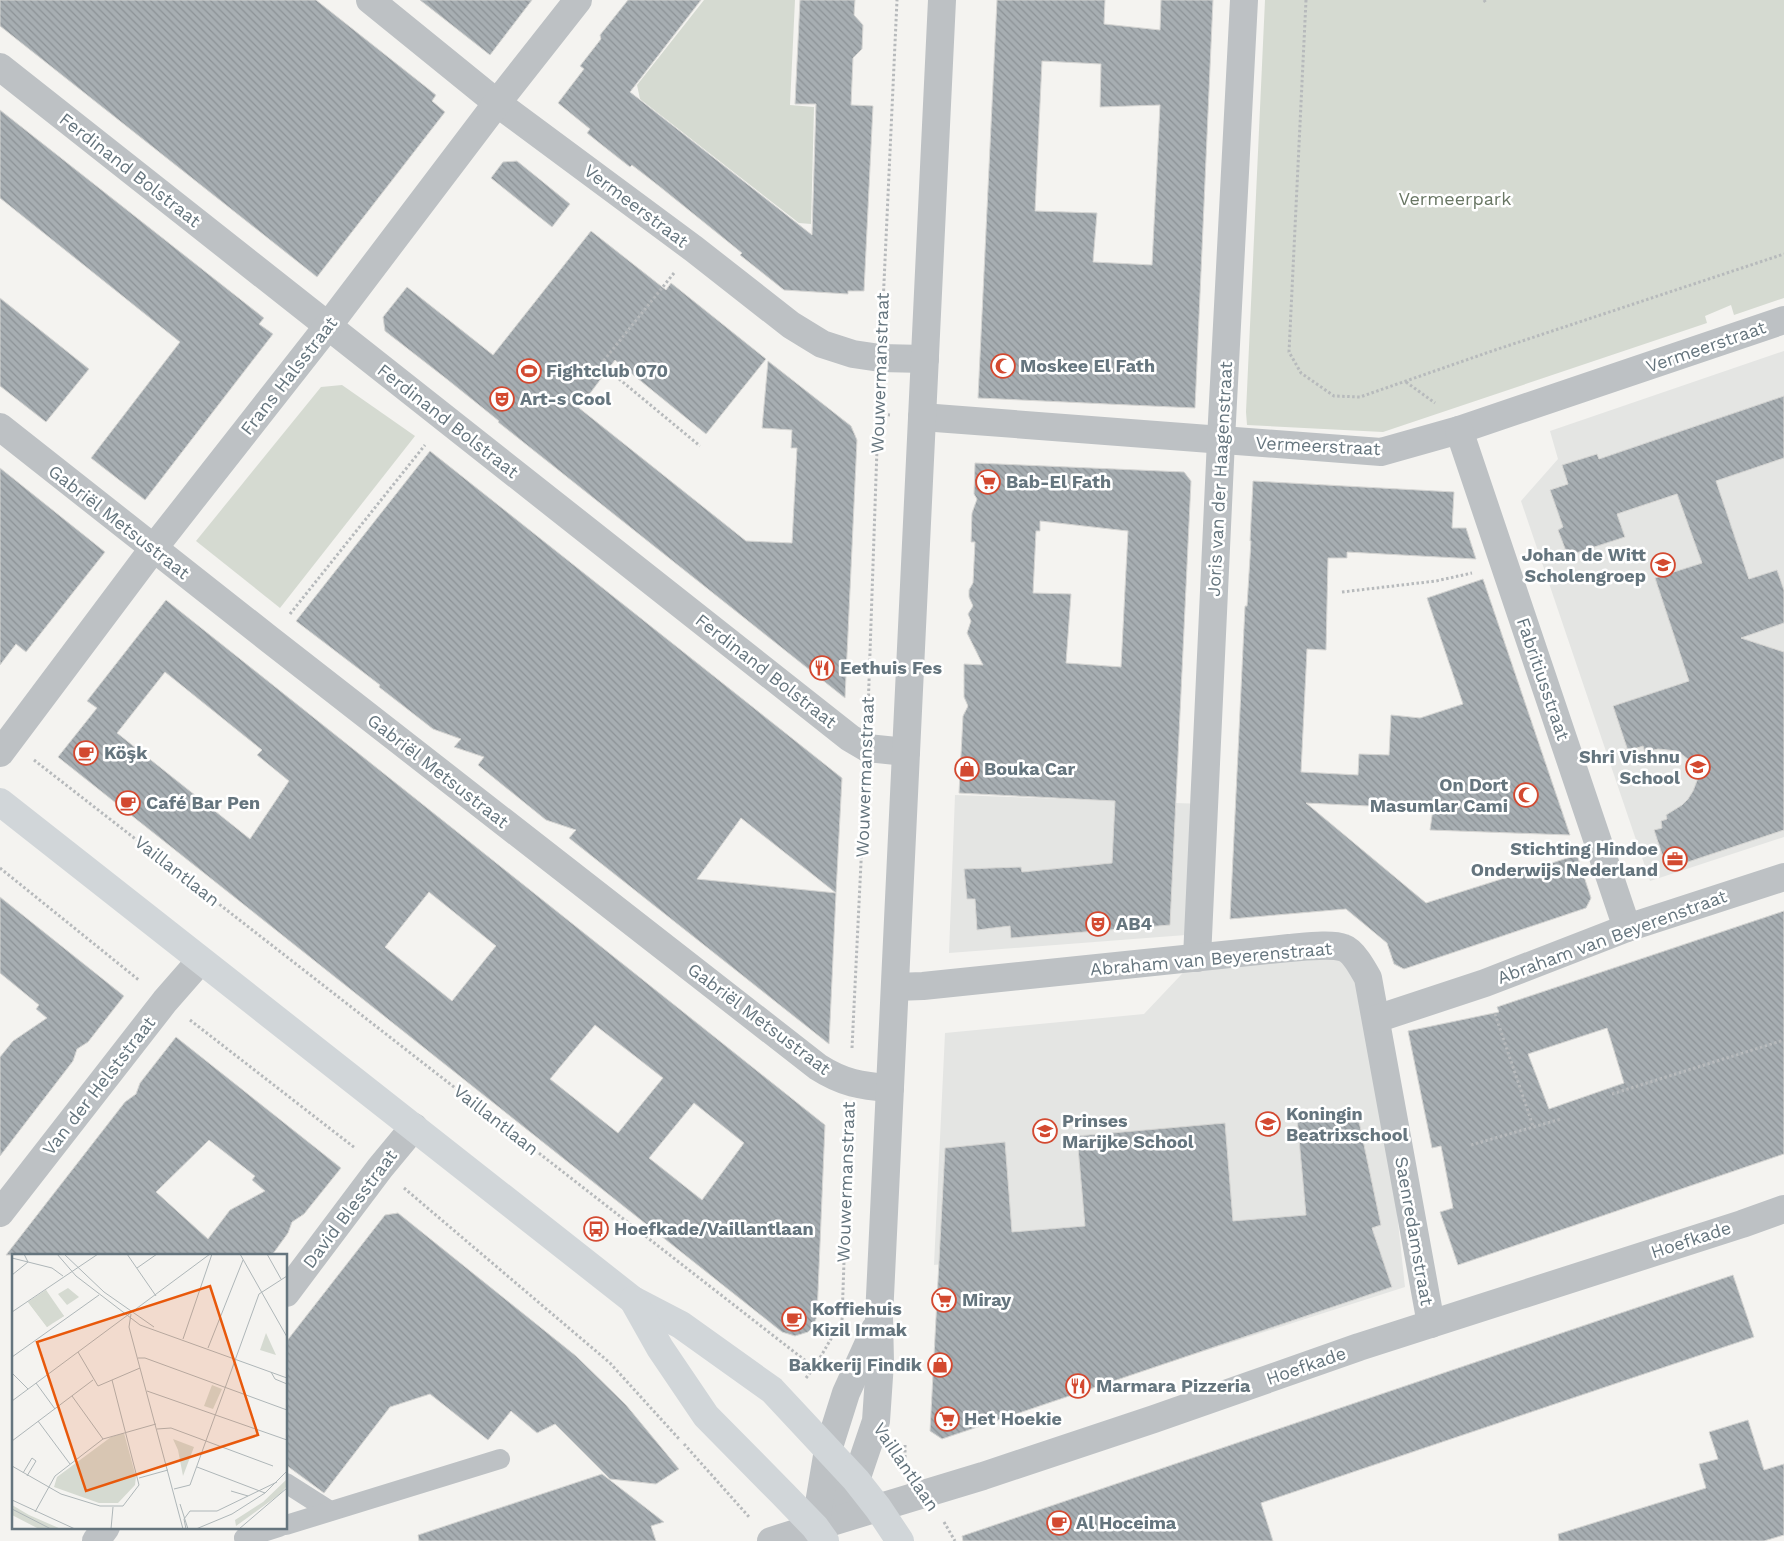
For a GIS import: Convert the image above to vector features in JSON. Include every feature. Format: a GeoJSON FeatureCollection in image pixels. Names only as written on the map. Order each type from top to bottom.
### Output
{"type":"FeatureCollection","features":[{"type":"Feature","properties":{"kind":"main road"},"geometry":{"type":"LineString","coordinates":[[0,802],[633,1300],[681,1325],[772,1390],[856,1480],[900,1541]]}},
{"type":"Feature","properties":{"kind":"main road"},"geometry":{"type":"LineString","coordinates":[[633,1300],[660,1348],[706,1416],[820,1534]]}},
{"type":"Feature","properties":{"kind":"street","name":"Vermeerstraat"},"geometry":{"type":"LineString","coordinates":[[370,0],[497,103],[694,249],[791,325],[822,344],[853,354],[880,358],[925,359]]}},
{"type":"Feature","properties":{"kind":"street","name":"Frans Halsstraat"},"geometry":{"type":"LineString","coordinates":[[5,747],[153,548],[328,326],[497,103],[578,0]]}},
{"type":"Feature","properties":{"kind":"street"},"geometry":{"type":"LineString","coordinates":[[820,1534],[856,1480],[876,1421],[942,0]]}},
{"type":"Feature","properties":{"kind":"street","name":"Joris van der Haagenstraat"},"geometry":{"type":"LineString","coordinates":[[1197,958],[1244,0]]}},
{"type":"Feature","properties":{"kind":"street","name":"Ferdinand Bolstraat"},"geometry":{"type":"LineString","coordinates":[[0,67],[850,738],[867,748],[906,752]]}},
{"type":"Feature","properties":{"kind":"street","name":"Vermeerstraat"},"geometry":{"type":"LineString","coordinates":[[922,417],[1381,452],[1459,430],[1784,320]]}},
{"type":"Feature","properties":{"kind":"street","name":"Gabriël Metsustraat"},"geometry":{"type":"LineString","coordinates":[[0,427],[818,1067],[834,1077],[850,1083],[866,1087],[890,1088]]}},
{"type":"Feature","properties":{"kind":"street","name":"Fabritiusstraat"},"geometry":{"type":"LineString","coordinates":[[1459,430],[1627,928]]}},
{"type":"Feature","properties":{"kind":"street","name":"Abraham van Beyerenstraat"},"geometry":{"type":"LineString","coordinates":[[895,987],[923,986],[1322,946],[1344,948],[1358,961],[1368,978],[1376,1019],[1485,982],[1627,928],[1784,877]]}},
{"type":"Feature","properties":{"kind":"street","name":"Van der Helststraat"},"geometry":{"type":"LineString","coordinates":[[0,1213],[165,1002],[200,961]]}},
{"type":"Feature","properties":{"kind":"street","name":"Saenredamstraat"},"geometry":{"type":"LineString","coordinates":[[1376,1019],[1431,1324]]}},
{"type":"Feature","properties":{"kind":"street","name":"David Blesstraat"},"geometry":{"type":"LineString","coordinates":[[288,1290],[380,1168],[414,1127]]}},
{"type":"Feature","properties":{"kind":"street","name":"Hoefkade"},"geometry":{"type":"LineString","coordinates":[[771,1541],[820,1534],[878,1508],[1154,1419],[1359,1347],[1784,1209]]}},
{"type":"Feature","properties":{"kind":"street"},"geometry":{"type":"LineString","coordinates":[[820,1534],[828,1450],[846,1393],[880,1317]]}},
{"type":"Feature","properties":{"kind":"street"},"geometry":{"type":"LineString","coordinates":[[96,1541],[105,1528]]}},
{"type":"Feature","properties":{"kind":"lane"},"geometry":{"type":"LineString","coordinates":[[288,1524],[500,1459]]}},
{"type":"Feature","properties":{"kind":"lane"},"geometry":{"type":"LineString","coordinates":[[288,1484],[330,1512]]}},
{"type":"Feature","properties":{"kind":"lane"},"geometry":{"type":"LineString","coordinates":[[244,1538],[276,1528]]}},
{"type":"Feature","properties":{"kind":"path","name":"Wouwermanstraat"},"geometry":{"type":"LineString","coordinates":[[842,1321],[850,1083],[867,748],[880,358],[897,0]]}},
{"type":"Feature","properties":{"kind":"path"},"geometry":{"type":"LineString","coordinates":[[1306,0],[1289,352],[1301,373],[1334,396],[1360,397],[1784,254]]}},
{"type":"Feature","properties":{"kind":"path"},"geometry":{"type":"LineString","coordinates":[[694,249],[601,364],[700,446]]}},
{"type":"Feature","properties":{"kind":"path"},"geometry":{"type":"LineString","coordinates":[[269,639],[446,420]]}},
{"type":"Feature","properties":{"kind":"path"},"geometry":{"type":"LineString","coordinates":[[1342,592],[1436,581],[1505,566]]}},
{"type":"Feature","properties":{"kind":"path","name":"Vaillantlaan"},"geometry":{"type":"LineString","coordinates":[[5,747],[846,1393]]}},
{"type":"Feature","properties":{"kind":"path"},"geometry":{"type":"LineString","coordinates":[[1485,982],[1533,1126]]}},
{"type":"Feature","properties":{"kind":"path"},"geometry":{"type":"LineString","coordinates":[[1612,1094],[1784,1040]]}},
{"type":"Feature","properties":{"kind":"path"},"geometry":{"type":"LineString","coordinates":[[1471,1145],[1561,1119]]}},
{"type":"Feature","properties":{"kind":"path"},"geometry":{"type":"LineString","coordinates":[[814,1368],[837,1328]]}},
{"type":"Feature","properties":{"kind":"path","name":"Vaillantlaan"},"geometry":{"type":"LineString","coordinates":[[876,1421],[905,1459],[955,1541]]}},
{"type":"Feature","properties":{"kind":"shaded area","name":"Johan de Witt Scholengroep"},"geometry":{"type":"Polygon","coordinates":[[[1784,351],[1784,837],[1650,881],[1521,501],[1558,459],[1550,431],[1784,351]]]}},
{"type":"Feature","properties":{"kind":"shaded area"},"geometry":{"type":"Polygon","coordinates":[[[955,795],[1204,804],[1186,935],[949,953],[955,795]]]}},
{"type":"Feature","properties":{"kind":"shaded area"},"geometry":{"type":"Polygon","coordinates":[[[1345,948],[1376,1019],[1405,1287],[1133,1374],[1094,1248],[934,1265],[945,1033],[1144,1014],[1197,958],[1345,948]]]}},
{"type":"Feature","properties":{"kind":"green space"},"geometry":{"type":"Polygon","coordinates":[[[704,0],[795,0],[790,105],[814,107],[811,224],[799,223],[640,99],[637,85],[704,0]]]}},
{"type":"Feature","properties":{"kind":"green space","name":"Vermeerpark"},"geometry":{"type":"Polygon","coordinates":[[[1265,0],[1784,0],[1784,298],[1734,315],[1731,305],[1705,316],[1707,323],[1383,432],[1247,425],[1246,412],[1265,0]]]}},
{"type":"Feature","properties":{"kind":"green space"},"geometry":{"type":"Polygon","coordinates":[[[342,385],[415,436],[280,608],[196,541],[321,387],[342,385]]]}},
{"type":"Feature","properties":{"kind":"building"},"geometry":{"type":"Polygon","coordinates":[[[0,0],[316,0],[436,95],[432,101],[445,112],[317,277],[0,26],[0,0]]]}},
{"type":"Feature","properties":{"kind":"building"},"geometry":{"type":"Polygon","coordinates":[[[420,0],[532,0],[490,55],[420,0]]]}},
{"type":"Feature","properties":{"kind":"building"},"geometry":{"type":"Polygon","coordinates":[[[628,0],[701,0],[630,92],[812,235],[816,104],[795,104],[800,0],[855,0],[854,15],[863,25],[862,49],[853,58],[851,105],[873,106],[864,291],[848,291],[848,294],[784,290],[740,255],[742,253],[659,186],[632,165],[630,167],[587,133],[590,129],[558,103],[584,69],[580,66],[601,39],[600,35],[628,0]]]}},
{"type":"Feature","properties":{"kind":"building"},"geometry":{"type":"Polygon","coordinates":[[[997,0],[1105,0],[1104,24],[1160,30],[1161,0],[1213,0],[1195,408],[978,398],[997,0]],[[1042,61],[1035,211],[1097,213],[1093,262],[1152,265],[1160,105],[1100,107],[1101,64],[1042,61]]]}},
{"type":"Feature","properties":{"kind":"building"},"geometry":{"type":"Polygon","coordinates":[[[0,110],[264,318],[259,324],[273,334],[145,500],[91,458],[180,342],[0,198],[0,110]]]}},
{"type":"Feature","properties":{"kind":"building"},"geometry":{"type":"Polygon","coordinates":[[[517,161],[570,204],[552,227],[491,178],[503,162],[517,161]]]}},
{"type":"Feature","properties":{"kind":"building"},"geometry":{"type":"Polygon","coordinates":[[[591,231],[666,290],[671,283],[766,359],[706,434],[615,360],[579,408],[746,541],[792,543],[797,448],[791,448],[792,430],[762,428],[768,361],[851,426],[857,440],[845,698],[385,331],[383,317],[407,287],[493,355],[591,231]]]}},
{"type":"Feature","properties":{"kind":"building"},"geometry":{"type":"Polygon","coordinates":[[[0,298],[89,369],[46,422],[0,386],[0,298]]]}},
{"type":"Feature","properties":{"kind":"building"},"geometry":{"type":"Polygon","coordinates":[[[1784,396],[1784,458],[1716,481],[1749,579],[1777,570],[1784,590],[1784,623],[1741,638],[1784,652],[1784,830],[1667,869],[1654,830],[1662,828],[1661,821],[1667,819],[1666,815],[1688,799],[1701,770],[1677,751],[1658,749],[1645,752],[1643,746],[1628,751],[1613,706],[1689,681],[1655,578],[1702,563],[1677,494],[1617,514],[1625,537],[1570,555],[1570,553],[1567,554],[1558,530],[1563,527],[1550,490],[1568,484],[1562,465],[1597,454],[1599,459],[1784,396]]]}},
{"type":"Feature","properties":{"kind":"building"},"geometry":{"type":"Polygon","coordinates":[[[430,451],[842,778],[829,1044],[569,838],[576,830],[546,820],[478,765],[484,757],[454,747],[461,739],[433,729],[379,687],[380,685],[296,621],[430,451]],[[741,818],[697,879],[836,893],[741,818]]]}},
{"type":"Feature","properties":{"kind":"building"},"geometry":{"type":"Polygon","coordinates":[[[975,463],[1184,472],[1191,481],[1170,925],[1011,938],[1010,926],[977,930],[975,899],[967,899],[964,869],[1021,867],[1022,872],[1112,863],[1115,801],[959,793],[963,716],[968,706],[964,697],[964,664],[983,665],[967,633],[971,621],[968,614],[973,606],[969,597],[969,590],[973,583],[975,542],[971,542],[972,513],[977,499],[974,494],[975,463]],[[1040,521],[1040,531],[1036,531],[1033,593],[1071,594],[1066,663],[1121,667],[1128,531],[1040,521]]]}},
{"type":"Feature","properties":{"kind":"building"},"geometry":{"type":"Polygon","coordinates":[[[0,468],[105,552],[26,652],[16,644],[0,665],[0,468]]]}},
{"type":"Feature","properties":{"kind":"building"},"geometry":{"type":"Polygon","coordinates":[[[1253,481],[1454,492],[1452,528],[1466,528],[1476,559],[1347,552],[1347,558],[1328,558],[1326,650],[1307,649],[1301,772],[1358,775],[1359,754],[1389,755],[1391,715],[1420,718],[1463,704],[1427,598],[1483,579],[1570,835],[1430,830],[1433,809],[1306,803],[1426,903],[1577,855],[1591,898],[1586,908],[1404,969],[1394,964],[1387,943],[1346,909],[1230,919],[1253,481]]]}},
{"type":"Feature","properties":{"kind":"building"},"geometry":{"type":"Polygon","coordinates":[[[166,600],[825,1125],[817,1316],[813,1327],[808,1332],[795,1336],[782,1332],[58,757],[97,708],[87,701],[166,600]],[[165,672],[117,733],[250,839],[289,781],[257,755],[262,750],[165,672]],[[429,892],[385,947],[452,1001],[496,946],[429,892]],[[595,1025],[550,1079],[618,1133],[663,1078],[595,1025]],[[694,1103],[649,1158],[702,1200],[744,1143],[694,1103]]]}},
{"type":"Feature","properties":{"kind":"building"},"geometry":{"type":"Polygon","coordinates":[[[0,897],[124,996],[88,1042],[77,1049],[73,1061],[0,1156],[0,1057],[13,1041],[47,1018],[36,1009],[39,1005],[0,973],[0,897]]]}},
{"type":"Feature","properties":{"kind":"building"},"geometry":{"type":"Polygon","coordinates":[[[1784,911],[1784,1154],[1458,1265],[1440,1212],[1453,1208],[1441,1146],[1432,1148],[1408,1031],[1499,1012],[1497,1007],[1784,911]],[[1607,1028],[1528,1054],[1549,1109],[1624,1083],[1607,1028]]]}},
{"type":"Feature","properties":{"kind":"building"},"geometry":{"type":"Polygon","coordinates":[[[176,1037],[341,1168],[304,1214],[292,1222],[288,1233],[273,1254],[6,1255],[125,1102],[136,1094],[140,1083],[176,1037]],[[209,1140],[156,1192],[208,1239],[230,1210],[265,1191],[252,1180],[255,1176],[209,1140]]]}},
{"type":"Feature","properties":{"kind":"building"},"geometry":{"type":"Polygon","coordinates":[[[1357,1112],[1381,1225],[1372,1228],[1392,1287],[942,1439],[930,1431],[945,1148],[1005,1142],[1012,1232],[1085,1226],[1077,1136],[1225,1123],[1233,1221],[1306,1215],[1297,1117],[1357,1112]]]}},
{"type":"Feature","properties":{"kind":"building"},"geometry":{"type":"Polygon","coordinates":[[[398,1213],[576,1356],[626,1405],[679,1469],[656,1484],[610,1479],[555,1424],[537,1433],[511,1411],[488,1440],[430,1394],[390,1407],[324,1493],[288,1466],[288,1339],[385,1215],[398,1213]]]}},
{"type":"Feature","properties":{"kind":"building"},"geometry":{"type":"Polygon","coordinates":[[[1733,1275],[1754,1337],[1261,1503],[1273,1541],[963,1541],[962,1536],[1733,1275]]]}},
{"type":"Feature","properties":{"kind":"building"},"geometry":{"type":"Polygon","coordinates":[[[1748,1420],[1764,1470],[1784,1464],[1784,1535],[1764,1541],[1559,1541],[1558,1534],[1706,1488],[1699,1464],[1718,1459],[1709,1432],[1748,1420]]]}},
{"type":"Feature","properties":{"kind":"building"},"geometry":{"type":"Polygon","coordinates":[[[602,1474],[664,1522],[651,1526],[656,1541],[419,1541],[418,1535],[602,1474]]]}},
{"type":"Feature","properties":{"kind":"place","name":"Moskee El Fath"},"geometry":{"type":"Point","coordinates":[1003,366]}},
{"type":"Feature","properties":{"kind":"place","name":"Fightclub 070"},"geometry":{"type":"Point","coordinates":[529,371]}},
{"type":"Feature","properties":{"kind":"place","name":"Art-s Cool"},"geometry":{"type":"Point","coordinates":[502,399]}},
{"type":"Feature","properties":{"kind":"place","name":"Bab-El Fath"},"geometry":{"type":"Point","coordinates":[988,482]}},
{"type":"Feature","properties":{"kind":"place","name":"Johan de Witt Scholengroep"},"geometry":{"type":"Point","coordinates":[1663,565]}},
{"type":"Feature","properties":{"kind":"place","name":"Eethuis Fes"},"geometry":{"type":"Point","coordinates":[822,668]}},
{"type":"Feature","properties":{"kind":"place","name":"Köşk"},"geometry":{"type":"Point","coordinates":[86,753]}},
{"type":"Feature","properties":{"kind":"place","name":"Shri Vishnu School"},"geometry":{"type":"Point","coordinates":[1698,767]}},
{"type":"Feature","properties":{"kind":"place","name":"Bouka Car"},"geometry":{"type":"Point","coordinates":[967,769]}},
{"type":"Feature","properties":{"kind":"place","name":"On Dort Masumlar Cami"},"geometry":{"type":"Point","coordinates":[1526,795]}},
{"type":"Feature","properties":{"kind":"place","name":"Café Bar Pen"},"geometry":{"type":"Point","coordinates":[128,803]}},
{"type":"Feature","properties":{"kind":"place","name":"Stichting Hindoe Onderwijs Nederland"},"geometry":{"type":"Point","coordinates":[1675,859]}},
{"type":"Feature","properties":{"kind":"place","name":"AB4"},"geometry":{"type":"Point","coordinates":[1098,924]}},
{"type":"Feature","properties":{"kind":"place","name":"Koningin Beatrixschool"},"geometry":{"type":"Point","coordinates":[1268,1124]}},
{"type":"Feature","properties":{"kind":"place","name":"Prinses Marijke School"},"geometry":{"type":"Point","coordinates":[1045,1131]}},
{"type":"Feature","properties":{"kind":"place","name":"Hoefkade/Vaillantlaan"},"geometry":{"type":"Point","coordinates":[596,1229]}},
{"type":"Feature","properties":{"kind":"place","name":"Miray"},"geometry":{"type":"Point","coordinates":[944,1300]}},
{"type":"Feature","properties":{"kind":"place","name":"Koffiehuis Kizil Irmak"},"geometry":{"type":"Point","coordinates":[794,1319]}},
{"type":"Feature","properties":{"kind":"place","name":"Bakkerij Findik"},"geometry":{"type":"Point","coordinates":[940,1365]}},
{"type":"Feature","properties":{"kind":"place","name":"Marmara Pizzeria"},"geometry":{"type":"Point","coordinates":[1078,1386]}},
{"type":"Feature","properties":{"kind":"place","name":"Het Hoekie"},"geometry":{"type":"Point","coordinates":[947,1419]}},
{"type":"Feature","properties":{"kind":"place","name":"Al Hoceima"},"geometry":{"type":"Point","coordinates":[1059,1523]}}]}
